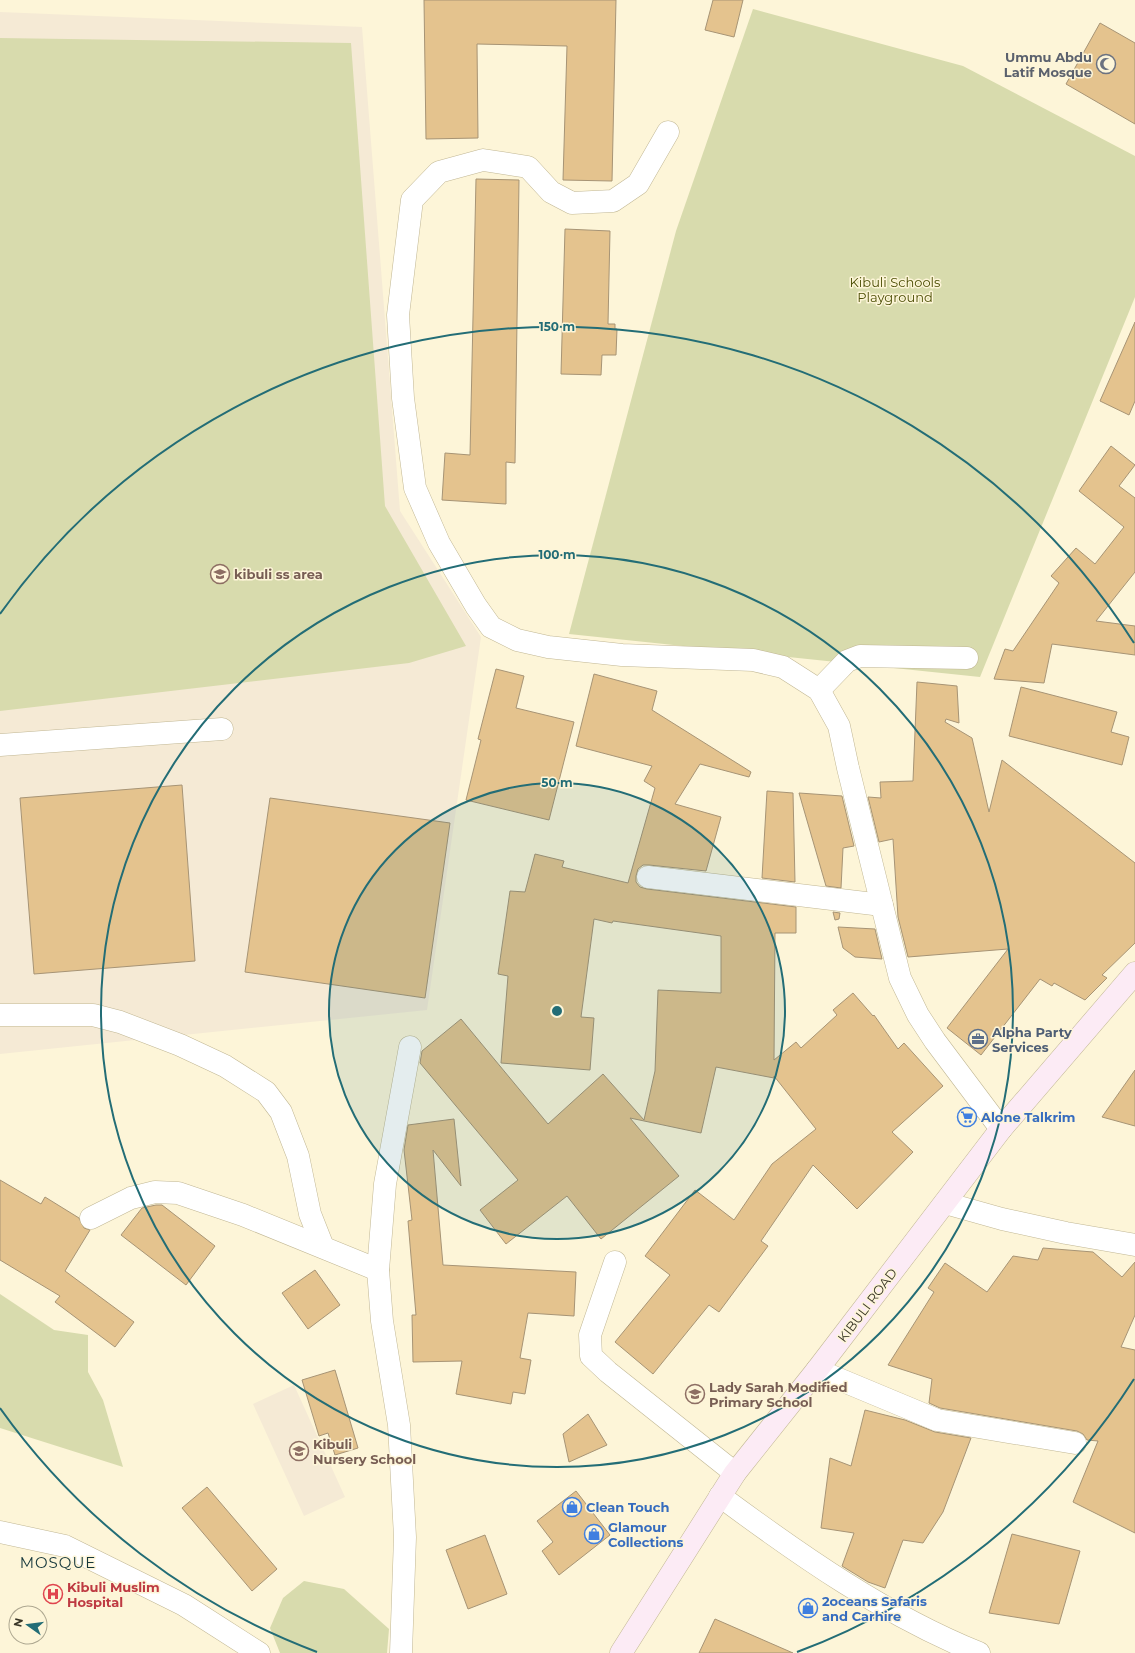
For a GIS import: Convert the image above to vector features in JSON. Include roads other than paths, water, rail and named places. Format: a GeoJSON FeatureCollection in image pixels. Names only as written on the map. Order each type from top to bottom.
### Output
{"type":"FeatureCollection","features":[{"type":"Feature","properties":{"kind":"street"},"geometry":{"type":"LineString","coordinates":[[668,132],[638,184],[613,201],[572,203],[551,192],[528,167],[483,160],[439,172],[412,200],[398,315],[403,398],[416,488],[439,543],[476,606],[491,627],[517,640],[548,647],[622,655],[753,660],[783,667],[819,690],[839,726],[900,978],[918,1015],[935,1041],[1001,1129]]}},
{"type":"Feature","properties":{"kind":"street"},"geometry":{"type":"LineString","coordinates":[[819,690],[847,661],[860,656],[967,658]]}},
{"type":"Feature","properties":{"kind":"street"},"geometry":{"type":"LineString","coordinates":[[0,745],[222,729]]}},
{"type":"Feature","properties":{"kind":"street"},"geometry":{"type":"LineString","coordinates":[[648,877],[882,905]]}},
{"type":"Feature","properties":{"kind":"street","name":"KIBULI ROAD"},"geometry":{"type":"LineString","coordinates":[[621,1653],[735,1473],[817,1370],[1001,1129],[1135,973]]}},
{"type":"Feature","properties":{"kind":"street"},"geometry":{"type":"LineString","coordinates":[[0,1015],[93,1015],[120,1022],[180,1045],[225,1066],[266,1092],[281,1112],[298,1156],[310,1214],[323,1247]]}},
{"type":"Feature","properties":{"kind":"street"},"geometry":{"type":"LineString","coordinates":[[401,1653],[405,1537],[399,1425],[382,1321],[378,1270],[385,1184],[410,1047]]}},
{"type":"Feature","properties":{"kind":"street"},"geometry":{"type":"LineString","coordinates":[[91,1218],[131,1198],[155,1192],[178,1194],[242,1215],[378,1270]]}},
{"type":"Feature","properties":{"kind":"street"},"geometry":{"type":"LineString","coordinates":[[945,1203],[1002,1219],[1066,1233],[1135,1245]]}},
{"type":"Feature","properties":{"kind":"street"},"geometry":{"type":"LineString","coordinates":[[615,1262],[590,1335],[591,1356],[608,1372],[735,1473]]}},
{"type":"Feature","properties":{"kind":"street"},"geometry":{"type":"LineString","coordinates":[[817,1370],[937,1420],[1076,1443]]}},
{"type":"Feature","properties":{"kind":"street"},"geometry":{"type":"LineString","coordinates":[[720,1496],[788,1546],[871,1599],[957,1644],[979,1653]]}},
{"type":"Feature","properties":{"kind":"street"},"geometry":{"type":"LineString","coordinates":[[0,1532],[65,1546],[184,1605],[259,1653]]}},
{"type":"Feature","properties":{"kind":"place","name":"Ummu Abdu Latif Mosque"},"geometry":{"type":"Point","coordinates":[1106,64]}},
{"type":"Feature","properties":{"kind":"place","name":"kibuli ss area"},"geometry":{"type":"Point","coordinates":[220,574]}},
{"type":"Feature","properties":{"kind":"place","name":"Alpha Party Services"},"geometry":{"type":"Point","coordinates":[978,1039]}},
{"type":"Feature","properties":{"kind":"place","name":"Alone Talkrim"},"geometry":{"type":"Point","coordinates":[967,1117]}},
{"type":"Feature","properties":{"kind":"place","name":"Lady Sarah Modified Primary School"},"geometry":{"type":"Point","coordinates":[695,1394]}},
{"type":"Feature","properties":{"kind":"place","name":"Kibuli Nursery School"},"geometry":{"type":"Point","coordinates":[299,1451]}},
{"type":"Feature","properties":{"kind":"place","name":"Clean Touch"},"geometry":{"type":"Point","coordinates":[572,1507]}},
{"type":"Feature","properties":{"kind":"place","name":"Glamour Collections"},"geometry":{"type":"Point","coordinates":[594,1534]}},
{"type":"Feature","properties":{"kind":"place","name":"Kibuli Muslim Hospital"},"geometry":{"type":"Point","coordinates":[53,1594]}},
{"type":"Feature","properties":{"kind":"place","name":"2oceans Safaris and Carhire"},"geometry":{"type":"Point","coordinates":[808,1608]}},
{"type":"Feature","properties":{"kind":"district","name":"MOSQUE"},"geometry":{"type":"Point","coordinates":[58,1562]}},
{"type":"Feature","properties":{"kind":"park label","name":"Kibuli Schools Playground"},"geometry":{"type":"Point","coordinates":[895,290]}}]}
